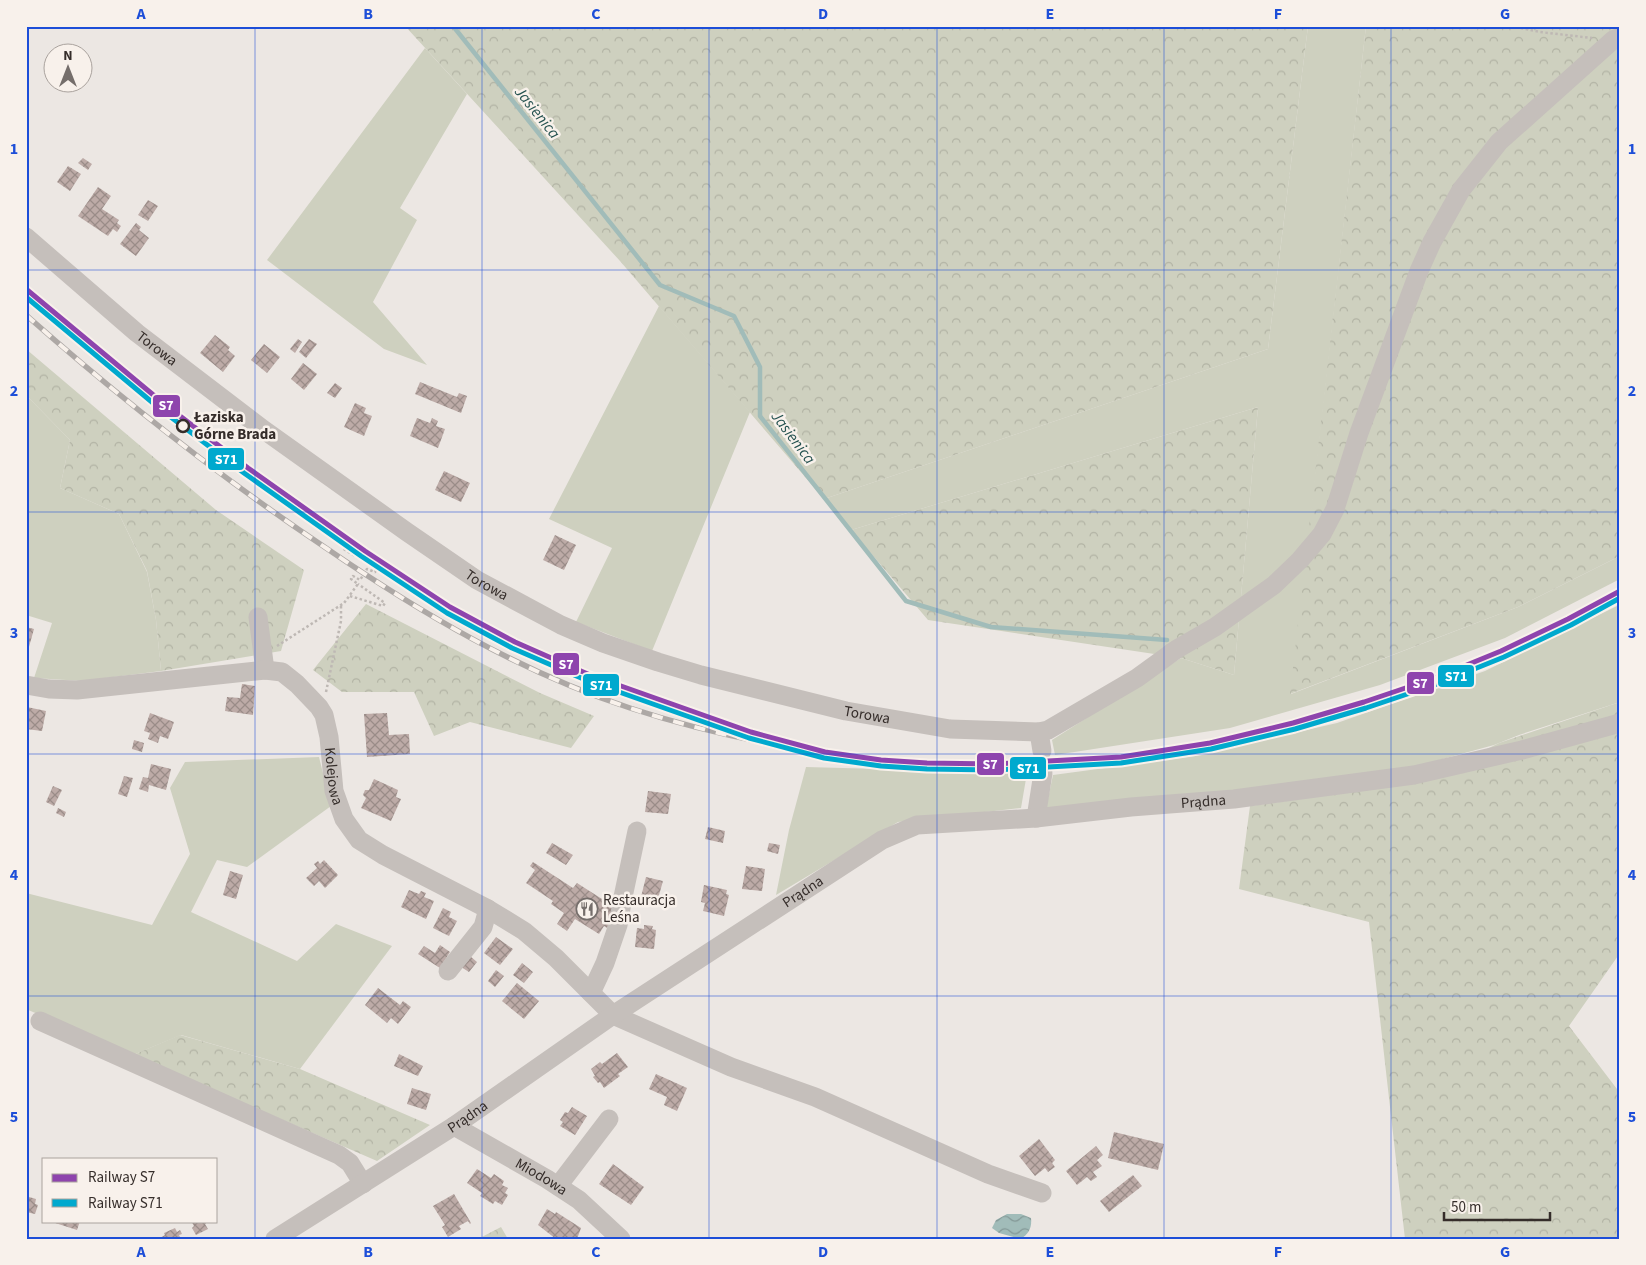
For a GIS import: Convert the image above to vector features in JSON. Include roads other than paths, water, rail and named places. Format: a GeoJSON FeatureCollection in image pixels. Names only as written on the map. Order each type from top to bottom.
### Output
{"type":"FeatureCollection","features":[{"type":"Feature","properties":{"kind":"street"},"geometry":{"type":"LineString","coordinates":[[1042,751],[1039,732],[1048,730],[1137,678],[1177,648],[1222,622],[1274,585],[1300,560],[1322,534],[1335,509],[1359,433],[1419,271],[1432,242],[1461,190],[1499,142],[1616,38]]}},
{"type":"Feature","properties":{"kind":"street","name":"Torowa"},"geometry":{"type":"LineString","coordinates":[[26,237],[137,333],[264,430],[477,580],[561,625],[603,643],[701,675],[846,711],[950,729],[1039,732]]}},
{"type":"Feature","properties":{"kind":"street"},"geometry":{"type":"LineString","coordinates":[[258,617],[264,662]]}},
{"type":"Feature","properties":{"kind":"street","name":"Kolejowa"},"geometry":{"type":"LineString","coordinates":[[26,685],[49,689],[77,690],[264,662],[285,674],[304,690],[324,715],[329,737],[334,791],[344,819],[359,840],[383,855],[488,909],[524,931],[556,958],[613,1015]]}},
{"type":"Feature","properties":{"kind":"street","name":"Prądna"},"geometry":{"type":"LineString","coordinates":[[275,1239],[454,1126],[613,1015],[882,840],[917,825],[1036,818],[1131,807],[1234,799],[1414,775],[1522,750],[1620,723]]}},
{"type":"Feature","properties":{"kind":"street"},"geometry":{"type":"LineString","coordinates":[[1036,818],[1043,773]]}},
{"type":"Feature","properties":{"kind":"street"},"geometry":{"type":"LineString","coordinates":[[591,993],[605,963],[618,925],[638,831]]}},
{"type":"Feature","properties":{"kind":"street"},"geometry":{"type":"LineString","coordinates":[[448,970],[483,927],[488,909]]}},
{"type":"Feature","properties":{"kind":"street"},"geometry":{"type":"LineString","coordinates":[[613,1015],[731,1067],[815,1097],[988,1174],[1042,1193]]}},
{"type":"Feature","properties":{"kind":"street"},"geometry":{"type":"LineString","coordinates":[[40,1021],[339,1155],[350,1163],[363,1184]]}},
{"type":"Feature","properties":{"kind":"street"},"geometry":{"type":"LineString","coordinates":[[558,1186],[609,1119]]}},
{"type":"Feature","properties":{"kind":"street","name":"Miodowa"},"geometry":{"type":"LineString","coordinates":[[454,1126],[579,1200],[621,1239]]}},
{"type":"Feature","properties":{"kind":"water"},"geometry":{"type":"Polygon","coordinates":[[[1007,1214],[1021,1214],[1031,1218],[1029,1230],[1021,1239],[999,1233],[992,1228],[996,1220],[1007,1214]]]}},
{"type":"Feature","properties":{"kind":"waterway","name":"Jasienica"},"geometry":{"type":"LineString","coordinates":[[453,26],[660,285],[734,316],[760,367],[760,416],[906,601],[991,627],[1167,640]]}},
{"type":"Feature","properties":{"kind":"railway"},"geometry":{"type":"LineString","coordinates":[[26,315],[135,407],[248,493],[362,572],[472,639],[549,677],[661,718],[754,741],[817,752],[881,760]]}},
{"type":"Feature","properties":{"kind":"rail line","name":"S7"},"geometry":{"type":"LineString","coordinates":[[26,289],[163,403],[248,468],[365,551],[450,607],[515,642],[590,675],[751,732],[825,752],[881,760],[994,764],[1121,757],[1210,743],[1293,723],[1435,678],[1501,651],[1568,619],[1620,591]]}},
{"type":"Feature","properties":{"kind":"rail line","name":"S71"},"geometry":{"type":"LineString","coordinates":[[26,297],[159,408],[244,473],[361,556],[447,613],[512,648],[588,681],[749,738],[824,758],[881,766],[994,770],[1121,763],[1211,749],[1295,729],[1437,684],[1504,657],[1571,625],[1620,598]]}},
{"type":"Feature","properties":{"kind":"place","name":"Łaziska Górne Brada"},"geometry":{"type":"Point","coordinates":[183,426]}},
{"type":"Feature","properties":{"kind":"place","name":"Restauracja Leśna"},"geometry":{"type":"Point","coordinates":[587,909]}}]}
